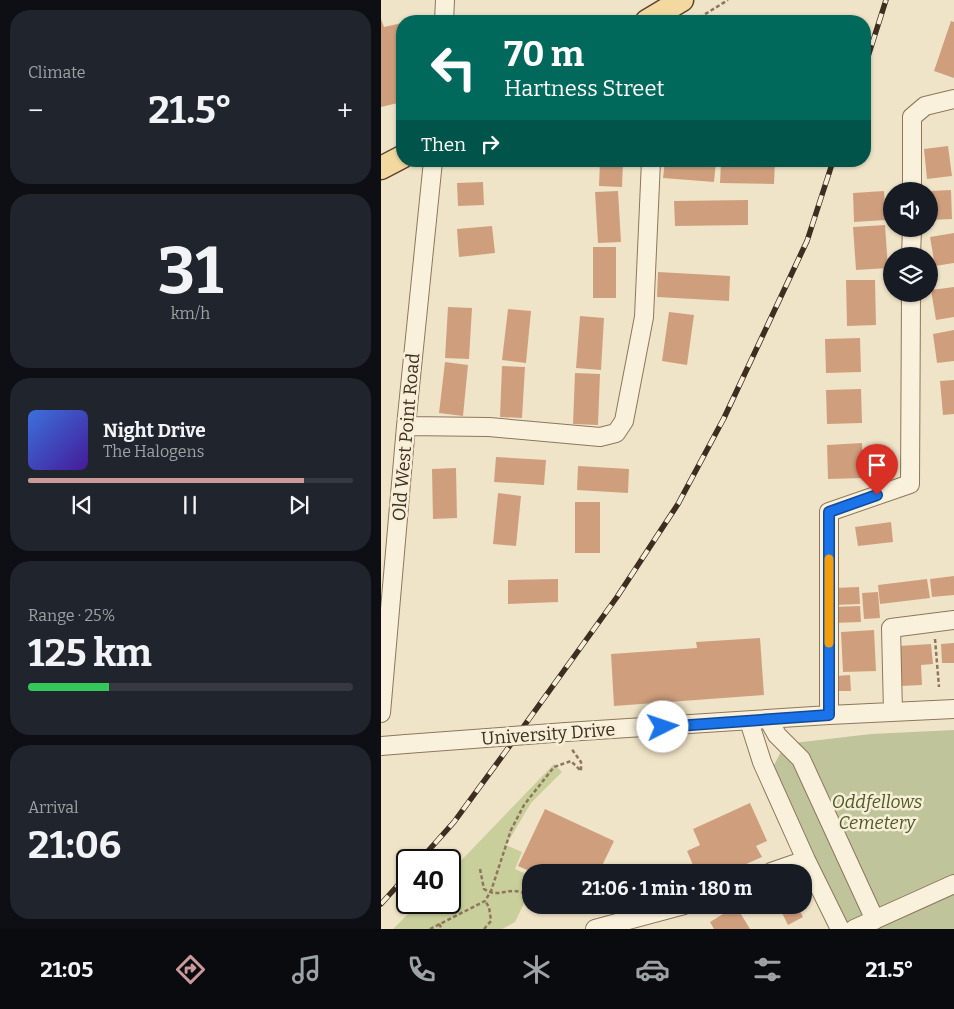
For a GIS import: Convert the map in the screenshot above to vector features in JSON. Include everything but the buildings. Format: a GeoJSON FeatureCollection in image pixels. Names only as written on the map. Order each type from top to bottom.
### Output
{"type":"FeatureCollection","features":[{"type":"Feature","properties":{"kind":"main road"},"geometry":{"type":"LineString","coordinates":[[657,15],[681,0]]}},
{"type":"Feature","properties":{"kind":"main road"},"geometry":{"type":"LineString","coordinates":[[381,168],[396,160]]}},
{"type":"Feature","properties":{"kind":"street"},"geometry":{"type":"LineString","coordinates":[[444,15],[445,0]]}},
{"type":"Feature","properties":{"kind":"street"},"geometry":{"type":"LineString","coordinates":[[912,182],[913,117],[925,106],[954,99]]}},
{"type":"Feature","properties":{"kind":"street","name":"Old West Point Road"},"geometry":{"type":"LineString","coordinates":[[381,713],[406,426],[432,167]]}},
{"type":"Feature","properties":{"kind":"street"},"geometry":{"type":"LineString","coordinates":[[406,426],[489,427],[600,437],[616,433],[624,421],[644,317],[651,167]]}},
{"type":"Feature","properties":{"kind":"street"},"geometry":{"type":"LineString","coordinates":[[829,715],[829,512],[910,484],[911,302]]}},
{"type":"Feature","properties":{"kind":"street"},"geometry":{"type":"LineString","coordinates":[[893,712],[891,628],[954,620]]}},
{"type":"Feature","properties":{"kind":"street","name":"University Drive"},"geometry":{"type":"LineString","coordinates":[[381,746],[568,739],[749,721],[954,709]]}},
{"type":"Feature","properties":{"kind":"street"},"geometry":{"type":"LineString","coordinates":[[768,720],[777,735],[801,759],[875,920]]}},
{"type":"Feature","properties":{"kind":"street"},"geometry":{"type":"LineString","coordinates":[[749,721],[762,762],[806,860],[840,929]]}},
{"type":"Feature","properties":{"kind":"street"},"geometry":{"type":"LineString","coordinates":[[794,864],[806,860]]}},
{"type":"Feature","properties":{"kind":"street"},"geometry":{"type":"LineString","coordinates":[[855,929],[954,884]]}},
{"type":"Feature","properties":{"kind":"street"},"geometry":{"type":"LineString","coordinates":[[595,929],[635,925],[662,914]]}},
{"type":"Feature","properties":{"kind":"path"},"geometry":{"type":"LineString","coordinates":[[704,15],[729,0]]}},
{"type":"Feature","properties":{"kind":"path"},"geometry":{"type":"LineString","coordinates":[[933,623],[939,687]]}},
{"type":"Feature","properties":{"kind":"path"},"geometry":{"type":"LineString","coordinates":[[430,929],[485,901],[490,892],[511,830],[524,804],[553,767],[571,761],[581,771],[581,762],[568,739]]}},
{"type":"Feature","properties":{"kind":"path"},"geometry":{"type":"LineString","coordinates":[[480,869],[485,889],[490,892],[498,894],[512,889],[522,893]]}},
{"type":"Feature","properties":{"kind":"path"},"geometry":{"type":"LineString","coordinates":[[484,929],[491,921],[489,907],[485,901]]}},
{"type":"Feature","properties":{"kind":"path"},"geometry":{"type":"LineString","coordinates":[[439,924],[442,929]]}},
{"type":"Feature","properties":{"kind":"green space","name":"Oddfellows Cemetery"},"geometry":{"type":"Polygon","coordinates":[[[954,730],[954,929],[847,929],[772,769],[785,744],[871,734],[954,730]]]}},
{"type":"Feature","properties":{"kind":"green space"},"geometry":{"type":"Polygon","coordinates":[[[554,764],[562,772],[531,803],[506,845],[522,852],[515,869],[522,872],[522,908],[515,922],[502,929],[393,929],[408,914],[461,914],[461,861],[554,764]]]}},
{"type":"Feature","properties":{"kind":"railway"},"geometry":{"type":"LineString","coordinates":[[871,47],[886,0]]}},
{"type":"Feature","properties":{"kind":"railway"},"geometry":{"type":"LineString","coordinates":[[430,849],[454,822],[617,597],[678,504],[724,418],[807,241],[831,167]]}},
{"type":"Feature","properties":{"kind":"railway"},"geometry":{"type":"LineString","coordinates":[[381,904],[396,887]]}},
{"type":"Feature","properties":{"kind":"slow traffic"},"geometry":{"type":"LineString","coordinates":[[829,559],[829,643]]}},
{"type":"Feature","properties":{"kind":"route"},"geometry":{"type":"LineString","coordinates":[[663,727],[829,715],[829,512],[877,495]]}}]}
